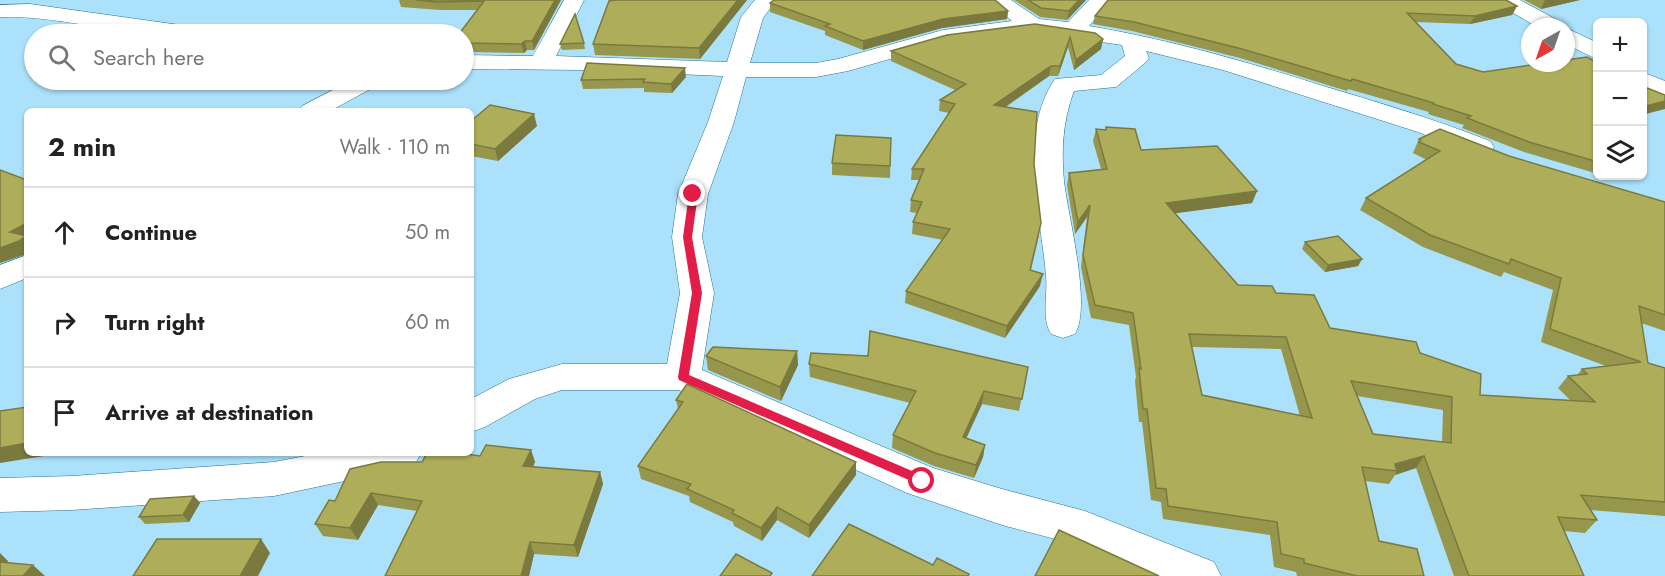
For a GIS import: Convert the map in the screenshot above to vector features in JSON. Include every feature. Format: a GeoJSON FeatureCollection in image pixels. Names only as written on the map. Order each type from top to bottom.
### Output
{"type":"FeatureCollection","features":[{"type":"Feature","properties":{"kind":"street"},"geometry":{"type":"LineString","coordinates":[[541,63],[574,0]]}},
{"type":"Feature","properties":{"kind":"street"},"geometry":{"type":"LineString","coordinates":[[683,377],[697,293],[687,237],[693,194],[721,122],[752,17],[766,0]]}},
{"type":"Feature","properties":{"kind":"street"},"geometry":{"type":"LineString","coordinates":[[997,0],[1033,25]]}},
{"type":"Feature","properties":{"kind":"street"},"geometry":{"type":"LineString","coordinates":[[1074,29],[1100,0]]}},
{"type":"Feature","properties":{"kind":"street"},"geometry":{"type":"LineString","coordinates":[[1505,0],[1536,18]]}},
{"type":"Feature","properties":{"kind":"street"},"geometry":{"type":"LineString","coordinates":[[0,11],[30,10],[126,24]]}},
{"type":"Feature","properties":{"kind":"street"},"geometry":{"type":"LineString","coordinates":[[474,62],[780,72],[816,70],[840,66],[943,37],[1033,25],[1074,29],[1132,40],[1231,65],[1403,118],[1503,156]]}},
{"type":"Feature","properties":{"kind":"street"},"geometry":{"type":"LineString","coordinates":[[1063,326],[1063,280],[1049,184],[1049,137],[1058,97],[1064,84],[1107,82],[1137,58],[1132,40]]}},
{"type":"Feature","properties":{"kind":"street"},"geometry":{"type":"LineString","coordinates":[[1575,40],[1593,50]]}},
{"type":"Feature","properties":{"kind":"street"},"geometry":{"type":"LineString","coordinates":[[1647,82],[1665,91]]}},
{"type":"Feature","properties":{"kind":"street"},"geometry":{"type":"LineString","coordinates":[[317,108],[350,90]]}},
{"type":"Feature","properties":{"kind":"street"},"geometry":{"type":"LineString","coordinates":[[0,278],[24,266]]}},
{"type":"Feature","properties":{"kind":"street"},"geometry":{"type":"LineString","coordinates":[[474,415],[522,389],[562,377],[683,377],[922,481],[1002,507],[1085,529],[1198,576]]}},
{"type":"Feature","properties":{"kind":"street"},"geometry":{"type":"LineString","coordinates":[[0,495],[72,493],[274,479],[386,456]]}},
{"type":"Feature","properties":{"kind":"building"},"geometry":{"type":"Polygon","coordinates":[[[416,0],[555,0],[532,41],[525,41],[521,44],[474,43],[474,24],[467,24],[484,1],[416,0]]]}},
{"type":"Feature","properties":{"kind":"building"},"geometry":{"type":"Polygon","coordinates":[[[738,0],[699,48],[593,44],[609,1],[738,0]]]}},
{"type":"Feature","properties":{"kind":"building"},"geometry":{"type":"Polygon","coordinates":[[[774,0],[995,0],[1008,11],[943,19],[863,41],[825,26],[830,24],[770,3],[774,0]]]}},
{"type":"Feature","properties":{"kind":"building"},"geometry":{"type":"Polygon","coordinates":[[[1028,0],[1079,0],[1069,11],[1041,8],[1028,0]]]}},
{"type":"Feature","properties":{"kind":"building"},"geometry":{"type":"Polygon","coordinates":[[[1108,0],[1506,0],[1517,6],[1475,16],[1407,13],[1456,64],[1483,72],[1521,66],[1521,72],[1575,72],[1575,59],[1587,57],[1593,60],[1593,161],[1529,142],[1467,118],[1471,116],[1434,103],[1352,79],[1351,81],[1242,49],[1134,22],[1095,16],[1108,0]]]}},
{"type":"Feature","properties":{"kind":"building"},"geometry":{"type":"Polygon","coordinates":[[[575,14],[584,43],[560,44],[575,14]]]}},
{"type":"Feature","properties":{"kind":"building"},"geometry":{"type":"Polygon","coordinates":[[[1035,24],[1095,33],[1103,39],[1076,60],[1070,37],[1060,66],[1051,66],[994,105],[1037,112],[1034,164],[1041,223],[1030,270],[1043,274],[1007,326],[906,291],[950,229],[913,222],[922,202],[911,200],[924,169],[912,169],[955,104],[940,100],[966,84],[891,51],[947,35],[1035,24]]]}},
{"type":"Feature","properties":{"kind":"building"},"geometry":{"type":"Polygon","coordinates":[[[587,63],[685,68],[671,84],[643,82],[645,79],[581,80],[587,63]]]}},
{"type":"Feature","properties":{"kind":"building"},"geometry":{"type":"Polygon","coordinates":[[[1647,88],[1665,95],[1665,101],[1647,106],[1647,88]]]}},
{"type":"Feature","properties":{"kind":"building"},"geometry":{"type":"Polygon","coordinates":[[[490,105],[534,114],[495,149],[474,145],[474,118],[490,105]]]}},
{"type":"Feature","properties":{"kind":"building"},"geometry":{"type":"Polygon","coordinates":[[[1106,127],[1135,129],[1141,150],[1217,146],[1257,191],[1166,203],[1238,285],[1272,286],[1276,293],[1314,295],[1330,328],[1416,342],[1420,353],[1481,374],[1480,395],[1595,402],[1568,376],[1587,374],[1582,369],[1641,362],[1550,329],[1561,278],[1511,259],[1509,264],[1430,235],[1366,198],[1440,151],[1419,142],[1421,140],[1419,139],[1440,129],[1509,156],[1665,202],[1665,315],[1639,306],[1648,363],[1665,368],[1665,502],[1581,495],[1597,520],[1558,517],[1584,576],[1469,576],[1424,456],[1395,464],[1397,471],[1362,467],[1379,541],[1417,549],[1424,576],[1357,576],[1304,563],[1304,559],[1281,554],[1277,522],[1168,506],[1166,489],[1156,488],[1147,409],[1143,409],[1139,368],[1141,369],[1133,313],[1095,305],[1083,255],[1090,205],[1078,222],[1069,173],[1107,169],[1096,129],[1106,130],[1106,127]],[[1189,334],[1202,395],[1312,418],[1286,337],[1189,334]],[[1351,381],[1373,434],[1451,443],[1452,397],[1351,381]]]}},
{"type":"Feature","properties":{"kind":"building"},"geometry":{"type":"Polygon","coordinates":[[[836,135],[891,138],[890,166],[832,163],[836,135]]]}},
{"type":"Feature","properties":{"kind":"building"},"geometry":{"type":"Polygon","coordinates":[[[0,170],[24,179],[24,225],[10,232],[24,235],[24,238],[0,248],[0,170]]]}},
{"type":"Feature","properties":{"kind":"building"},"geometry":{"type":"Polygon","coordinates":[[[1338,236],[1362,259],[1328,265],[1305,242],[1338,236]]]}},
{"type":"Feature","properties":{"kind":"building"},"geometry":{"type":"Polygon","coordinates":[[[870,331],[1028,367],[1022,399],[984,391],[963,437],[985,445],[976,465],[935,453],[893,435],[916,391],[809,364],[811,353],[868,356],[870,331]]]}},
{"type":"Feature","properties":{"kind":"building"},"geometry":{"type":"Polygon","coordinates":[[[713,347],[797,351],[780,387],[706,356],[713,347]]]}},
{"type":"Feature","properties":{"kind":"building"},"geometry":{"type":"Polygon","coordinates":[[[687,384],[856,462],[809,525],[777,507],[761,528],[732,513],[734,510],[687,489],[691,484],[638,466],[683,402],[676,400],[687,384]]]}},
{"type":"Feature","properties":{"kind":"building"},"geometry":{"type":"Polygon","coordinates":[[[24,407],[24,444],[0,448],[0,411],[24,407]]]}},
{"type":"Feature","properties":{"kind":"building"},"geometry":{"type":"Polygon","coordinates":[[[486,445],[531,450],[523,466],[600,472],[574,545],[530,542],[521,576],[385,576],[422,501],[371,493],[350,528],[315,524],[329,500],[335,501],[350,469],[381,462],[422,462],[425,456],[480,456],[486,445]]]}},
{"type":"Feature","properties":{"kind":"building"},"geometry":{"type":"Polygon","coordinates":[[[194,496],[183,515],[139,517],[150,499],[194,496]]]}},
{"type":"Feature","properties":{"kind":"building"},"geometry":{"type":"Polygon","coordinates":[[[849,524],[933,565],[937,558],[969,574],[968,576],[812,576],[849,524]]]}},
{"type":"Feature","properties":{"kind":"building"},"geometry":{"type":"Polygon","coordinates":[[[1059,530],[1159,576],[1035,576],[1059,530]]]}},
{"type":"Feature","properties":{"kind":"building"},"geometry":{"type":"Polygon","coordinates":[[[157,539],[261,539],[240,576],[133,576],[157,539]]]}},
{"type":"Feature","properties":{"kind":"building"},"geometry":{"type":"Polygon","coordinates":[[[736,554],[772,573],[770,576],[720,576],[736,554]]]}},
{"type":"Feature","properties":{"kind":"building"},"geometry":{"type":"Polygon","coordinates":[[[0,562],[33,565],[23,576],[0,576],[0,562]]]}},
{"type":"Feature","properties":{"kind":"route"},"geometry":{"type":"LineString","coordinates":[[693,194],[687,237],[697,293],[683,377],[922,481]]}}]}
